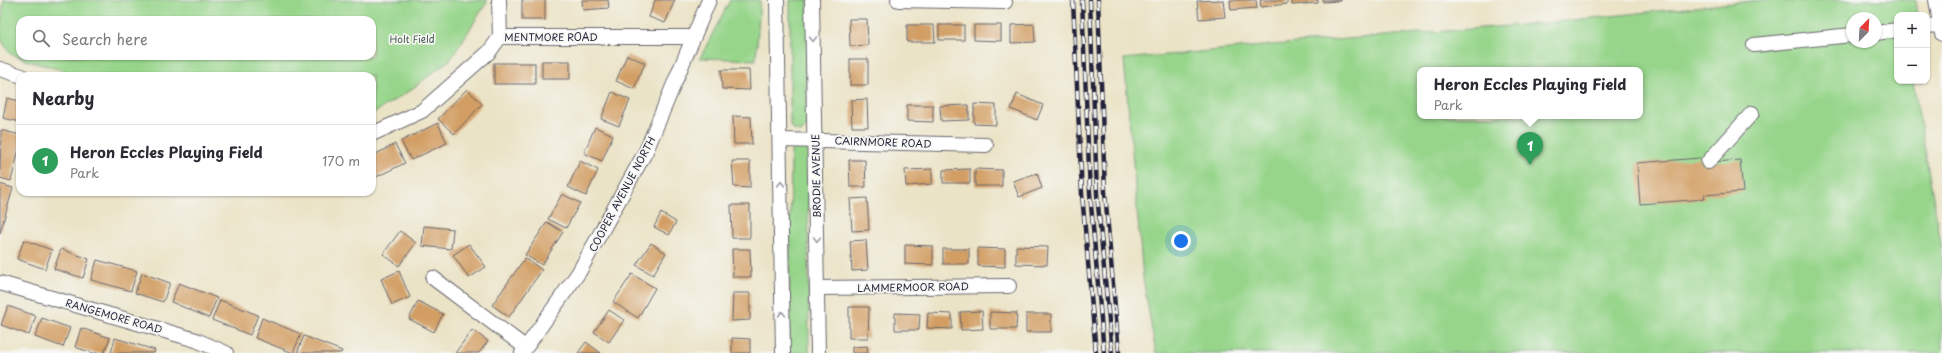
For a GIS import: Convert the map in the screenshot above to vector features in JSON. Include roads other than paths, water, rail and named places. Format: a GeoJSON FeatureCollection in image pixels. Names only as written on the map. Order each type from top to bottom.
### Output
{"type":"FeatureCollection","features":[{"type":"Feature","properties":{"kind":"street"},"geometry":{"type":"LineString","coordinates":[[499,0],[500,37]]}},
{"type":"Feature","properties":{"kind":"street","name":"COOPER AVENUE NORTH"},"geometry":{"type":"LineString","coordinates":[[524,350],[579,272],[646,151],[709,0]]}},
{"type":"Feature","properties":{"kind":"street"},"geometry":{"type":"LineString","coordinates":[[777,0],[783,353]]}},
{"type":"Feature","properties":{"kind":"street","name":"BRODIE AVENUE"},"geometry":{"type":"LineString","coordinates":[[812,0],[816,140],[818,353]]}},
{"type":"Feature","properties":{"kind":"street"},"geometry":{"type":"LineString","coordinates":[[898,0],[1005,2]]}},
{"type":"Feature","properties":{"kind":"street"},"geometry":{"type":"LineString","coordinates":[[1936,0],[1936,28]]}},
{"type":"Feature","properties":{"kind":"street"},"geometry":{"type":"LineString","coordinates":[[1882,32],[1894,30]]}},
{"type":"Feature","properties":{"kind":"street"},"geometry":{"type":"LineString","coordinates":[[1754,45],[1846,36]]}},
{"type":"Feature","properties":{"kind":"street","name":"MENTMORE ROAD"},"geometry":{"type":"LineString","coordinates":[[376,132],[422,111],[489,52],[500,37],[694,37]]}},
{"type":"Feature","properties":{"kind":"street"},"geometry":{"type":"LineString","coordinates":[[0,70],[16,74]]}},
{"type":"Feature","properties":{"kind":"street"},"geometry":{"type":"LineString","coordinates":[[1708,162],[1752,113]]}},
{"type":"Feature","properties":{"kind":"street","name":"CAIRNMORE ROAD"},"geometry":{"type":"LineString","coordinates":[[780,140],[986,145]]}},
{"type":"Feature","properties":{"kind":"street"},"geometry":{"type":"LineString","coordinates":[[433,278],[524,350]]}},
{"type":"Feature","properties":{"kind":"street","name":"RANGEMORE ROAD"},"geometry":{"type":"LineString","coordinates":[[0,283],[196,340],[226,353]]}},
{"type":"Feature","properties":{"kind":"street","name":"LAMMERMOOR ROAD"},"geometry":{"type":"LineString","coordinates":[[817,288],[1009,286]]}},
{"type":"Feature","properties":{"kind":"railway"},"geometry":{"type":"LineString","coordinates":[[1073,0],[1082,194],[1096,353]]}},
{"type":"Feature","properties":{"kind":"railway"},"geometry":{"type":"LineString","coordinates":[[1082,0],[1090,193],[1104,353]]}},
{"type":"Feature","properties":{"kind":"railway"},"geometry":{"type":"LineString","coordinates":[[1090,0],[1097,194],[1112,353]]}},
{"type":"Feature","properties":{"kind":"railway"},"geometry":{"type":"LineString","coordinates":[[1098,0],[1105,192],[1119,353]]}},
{"type":"Feature","properties":{"kind":"place","name":"Heron Eccles Playing Field"},"geometry":{"type":"Point","coordinates":[1530,165]}},
{"type":"Feature","properties":{"kind":"park label","name":"Holt Field"},"geometry":{"type":"Point","coordinates":[412,39]}}]}
